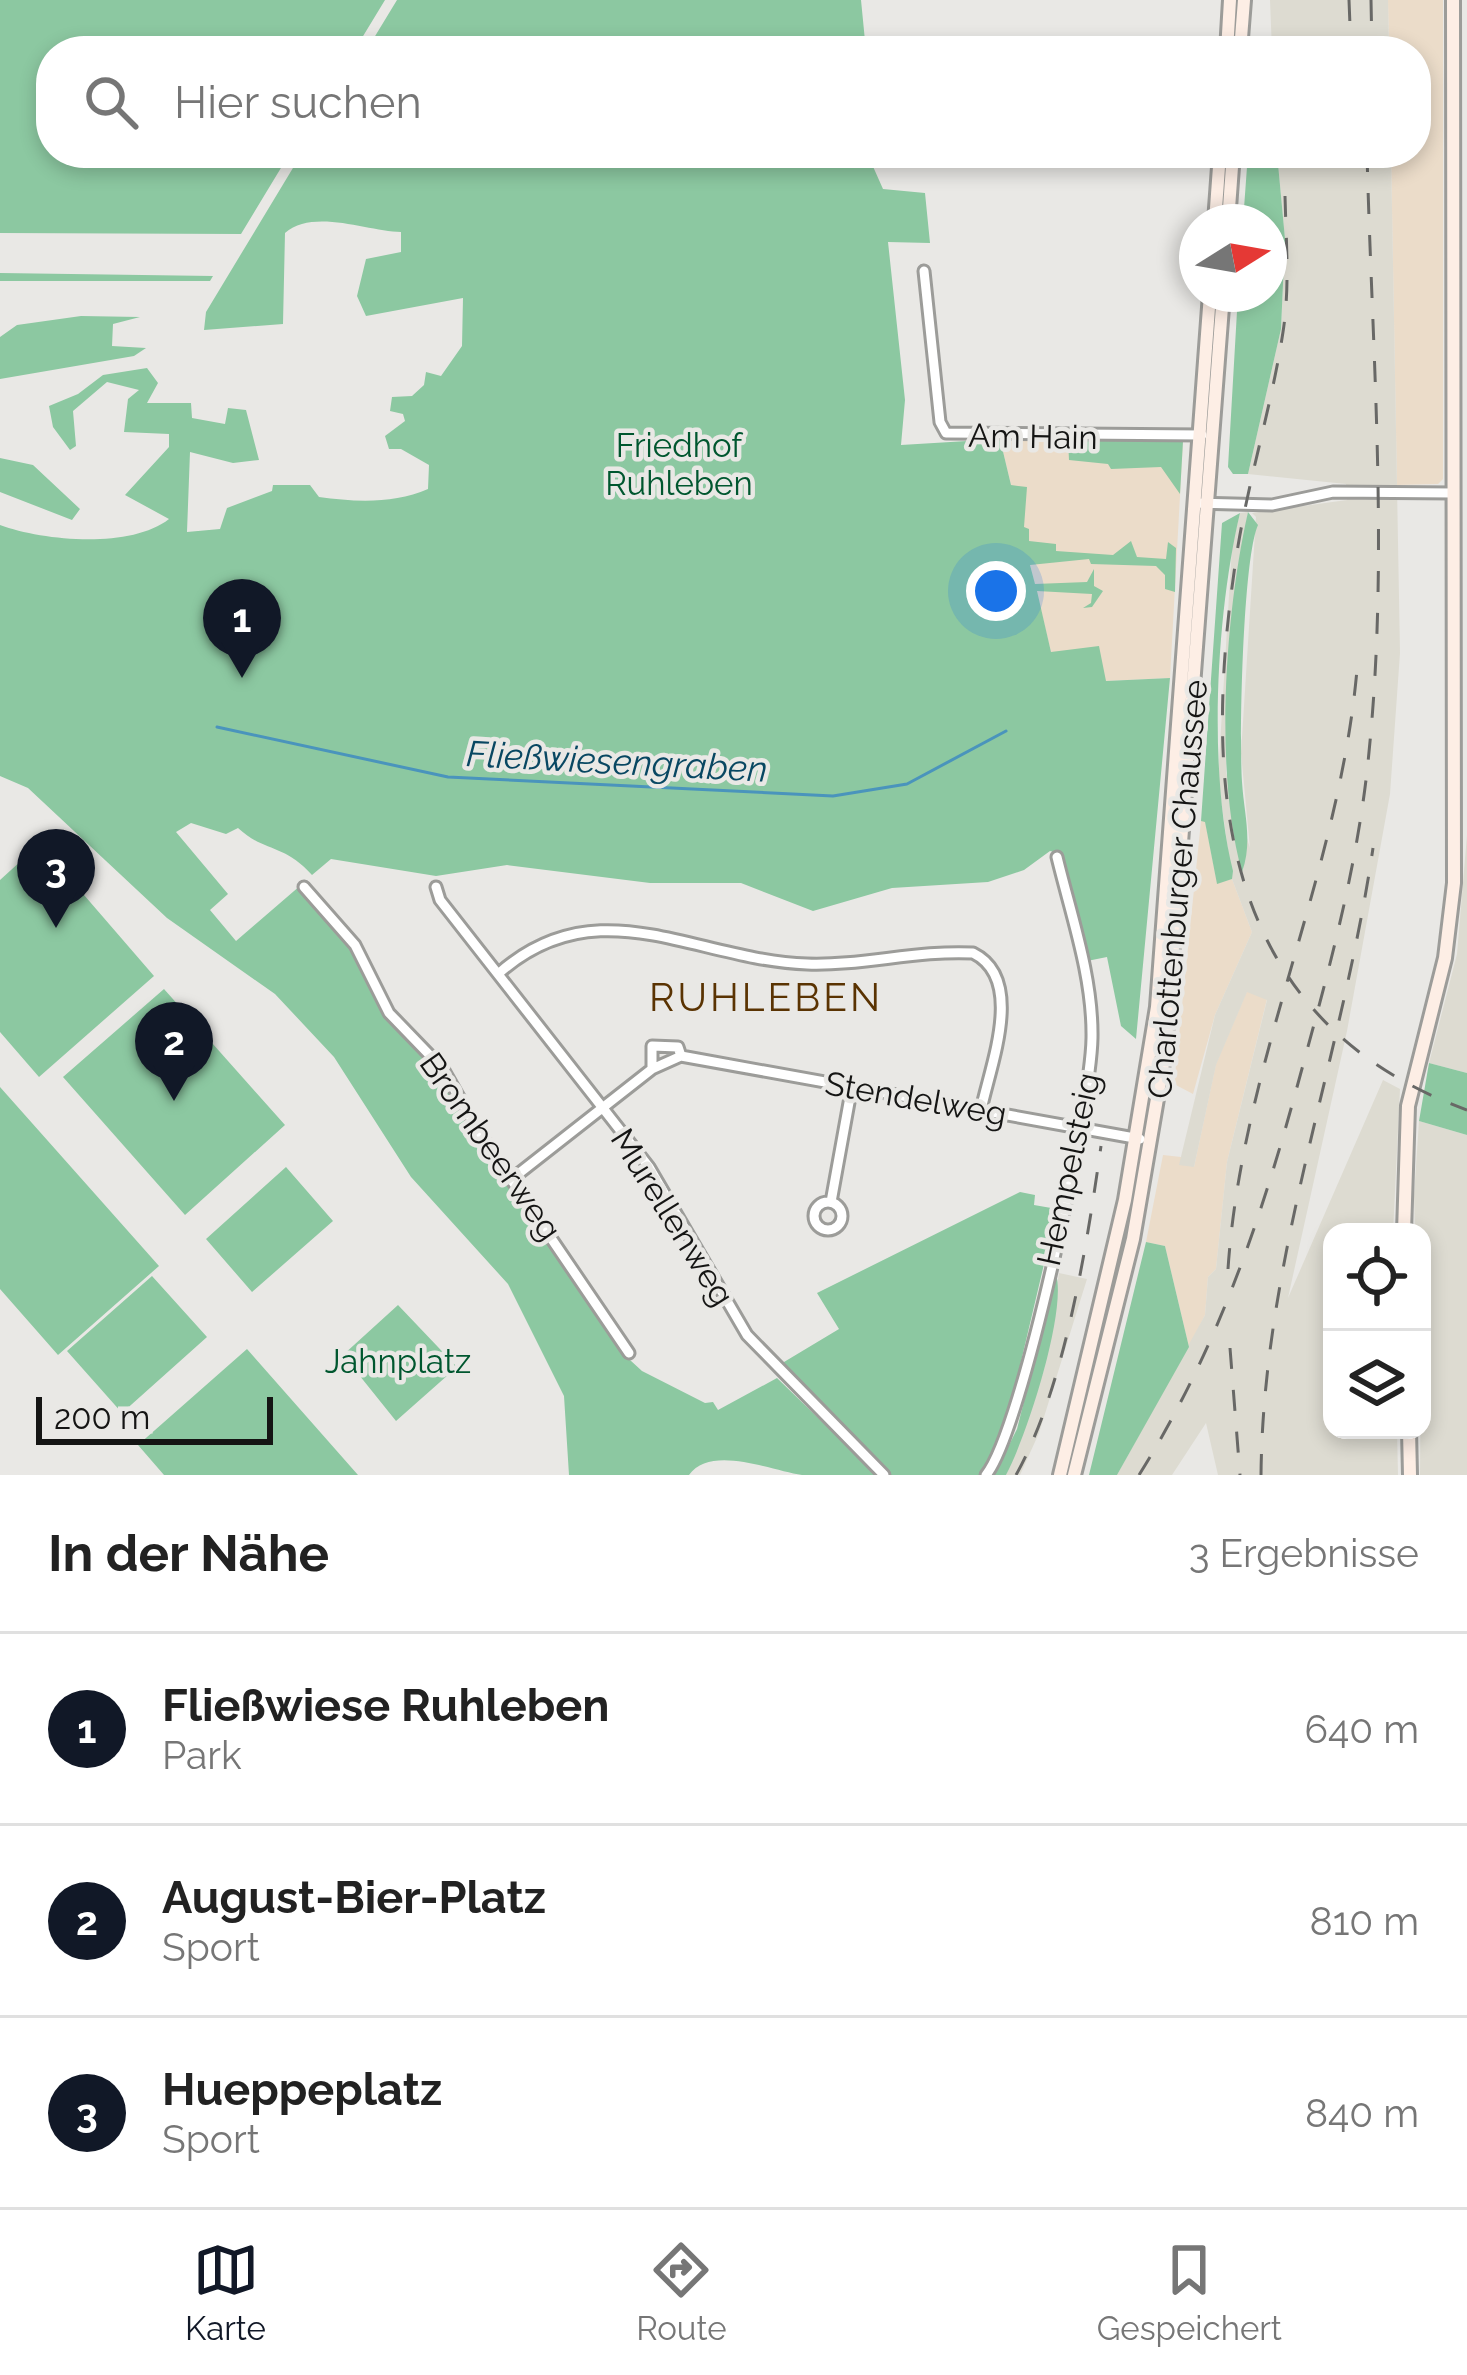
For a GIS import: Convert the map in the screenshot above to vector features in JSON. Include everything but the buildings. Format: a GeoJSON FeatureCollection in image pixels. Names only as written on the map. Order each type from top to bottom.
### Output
{"type":"FeatureCollection","features":[{"type":"Feature","properties":{"kind":"main road"},"geometry":{"type":"LineString","coordinates":[[1228,36],[1230,0]]}},
{"type":"Feature","properties":{"kind":"main road"},"geometry":{"type":"LineString","coordinates":[[1241,36],[1244,0]]}},
{"type":"Feature","properties":{"kind":"main road"},"geometry":{"type":"LineString","coordinates":[[1404,1223],[1403,1160],[1418,1063],[1449,931],[1461,818],[1453,493],[1454,0]]}},
{"type":"Feature","properties":{"kind":"main road"},"geometry":{"type":"LineString","coordinates":[[1216,204],[1219,168]]}},
{"type":"Feature","properties":{"kind":"main road"},"geometry":{"type":"LineString","coordinates":[[1230,204],[1233,168]]}},
{"type":"Feature","properties":{"kind":"main road","name":"Charlottenburger Chaussee"},"geometry":{"type":"LineString","coordinates":[[1074,1475],[1113,1327],[1174,973],[1210,503],[1210,312]]}},
{"type":"Feature","properties":{"kind":"main road","name":"Charlottenburger Chaussee"},"geometry":{"type":"LineString","coordinates":[[1060,1475],[1144,1139],[1164,935],[1195,503],[1221,312]]}},
{"type":"Feature","properties":{"kind":"main road"},"geometry":{"type":"LineString","coordinates":[[1408,1439],[1410,1475]]}},
{"type":"Feature","properties":{"kind":"street","name":"Am Hain"},"geometry":{"type":"LineString","coordinates":[[924,271],[940,422],[946,433],[1207,435]]}},
{"type":"Feature","properties":{"kind":"street"},"geometry":{"type":"LineString","coordinates":[[1195,503],[1272,505],[1333,492],[1453,493]]}},
{"type":"Feature","properties":{"kind":"street","name":"Hempelsteig"},"geometry":{"type":"LineString","coordinates":[[986,1475],[1015,1412],[1078,1128],[1092,1025],[1057,857]]}},
{"type":"Feature","properties":{"kind":"street","name":"Brombeerweg"},"geometry":{"type":"LineString","coordinates":[[304,887],[355,945],[382,1002],[443,1070],[629,1353]]}},
{"type":"Feature","properties":{"kind":"street","name":"Murellenweg"},"geometry":{"type":"LineString","coordinates":[[436,887],[660,1183],[747,1335],[884,1475]]}},
{"type":"Feature","properties":{"kind":"street"},"geometry":{"type":"LineString","coordinates":[[498,974],[544,941],[601,928],[809,964],[973,953],[993,969],[1001,994],[981,1110]]}},
{"type":"Feature","properties":{"kind":"street"},"geometry":{"type":"LineString","coordinates":[[513,1178],[652,1069],[681,1056],[678,1047],[652,1046],[652,1069]]}},
{"type":"Feature","properties":{"kind":"street","name":"Stendelweg"},"geometry":{"type":"LineString","coordinates":[[681,1056],[1144,1139]]}},
{"type":"Feature","properties":{"kind":"street"},"geometry":{"type":"LineString","coordinates":[[831,1202],[852,1086]]}},
{"type":"Feature","properties":{"kind":"shaded area"},"geometry":{"type":"Polygon","coordinates":[[[1270,0],[1388,0],[1389,36],[1271,36],[1270,0]]]}},
{"type":"Feature","properties":{"kind":"shaded area"},"geometry":{"type":"Polygon","coordinates":[[[1388,0],[1443,0],[1443,479],[1438,484],[1397,485],[1391,168],[1431,168],[1431,36],[1389,36],[1388,0]]]}},
{"type":"Feature","properties":{"kind":"shaded area"},"geometry":{"type":"Polygon","coordinates":[[[1278,168],[1391,168],[1400,653],[1390,794],[1347,1031],[1288,1298],[1383,1080],[1400,1089],[1393,1223],[1323,1223],[1323,1439],[1397,1439],[1398,1475],[1218,1475],[1206,1423],[1172,1475],[1117,1475],[1205,1315],[1208,1277],[1216,1269],[1227,1162],[1267,1000],[1247,992],[1216,1065],[1194,1167],[1179,1165],[1215,1015],[1252,932],[1232,879],[1218,778],[1232,546],[1240,513],[1248,512],[1237,581],[1226,773],[1250,848],[1241,753],[1256,517],[1252,513],[1347,500],[1346,484],[1248,474],[1282,312],[1287,312],[1287,204],[1282,204],[1278,168]]]}},
{"type":"Feature","properties":{"kind":"shaded area"},"geometry":{"type":"Polygon","coordinates":[[[1000,439],[1183,441],[1170,678],[1105,681],[1051,652],[1000,439]]]}},
{"type":"Feature","properties":{"kind":"shaded area"},"geometry":{"type":"Polygon","coordinates":[[[1201,821],[1205,821],[1217,883],[1232,879],[1252,932],[1215,1015],[1193,1094],[1174,1084],[1201,821]]]}},
{"type":"Feature","properties":{"kind":"shaded area"},"geometry":{"type":"Polygon","coordinates":[[[1467,835],[1467,1073],[1429,1063],[1457,954],[1467,835]]]}},
{"type":"Feature","properties":{"kind":"shaded area"},"geometry":{"type":"Polygon","coordinates":[[[1247,991],[1267,999],[1227,1162],[1216,1269],[1208,1277],[1205,1315],[1189,1347],[1165,1246],[1146,1242],[1163,1155],[1181,1157],[1194,1167],[1216,1064],[1247,991]]]}},
{"type":"Feature","properties":{"kind":"shaded area"},"geometry":{"type":"Polygon","coordinates":[[[1419,1121],[1467,1135],[1467,1475],[1420,1475],[1420,1439],[1431,1439],[1431,1223],[1415,1223],[1419,1121]]]}},
{"type":"Feature","properties":{"kind":"shaded area"},"geometry":{"type":"Polygon","coordinates":[[[1059,1273],[1087,1279],[1039,1433],[1020,1475],[1006,1475],[1044,1370],[1059,1273]]]}},
{"type":"Feature","properties":{"kind":"green space"},"geometry":{"type":"Polygon","coordinates":[[[0,0],[385,0],[363,36],[36,36],[36,168],[281,168],[241,234],[0,233],[0,0]]]}},
{"type":"Feature","properties":{"kind":"green space"},"geometry":{"type":"Polygon","coordinates":[[[397,0],[861,0],[865,36],[375,36],[397,0]]]}},
{"type":"Feature","properties":{"kind":"green space","name":"Friedhof Ruhleben"},"geometry":{"type":"Polygon","coordinates":[[[293,168],[874,168],[883,189],[925,193],[930,243],[888,242],[905,400],[901,445],[1000,439],[1011,485],[1027,487],[1024,527],[1029,529],[1029,541],[1056,544],[1056,551],[1113,555],[1131,541],[1137,557],[1166,559],[1168,542],[1176,548],[1175,592],[1165,589],[1165,575],[1156,566],[1091,564],[1089,559],[1030,565],[1035,584],[1087,582],[1094,569],[1094,586],[1103,591],[1092,607],[1083,608],[1091,603],[1092,594],[1037,591],[1051,652],[1099,646],[1106,681],[1170,678],[1136,1039],[1121,1026],[1107,957],[1082,962],[1057,853],[1050,851],[1024,870],[988,882],[892,888],[813,911],[741,883],[650,883],[507,865],[436,876],[331,859],[312,875],[292,858],[238,828],[226,834],[191,823],[176,832],[228,894],[210,910],[236,941],[301,885],[355,951],[381,1008],[443,1077],[618,1349],[642,1371],[705,1403],[713,1402],[718,1410],[777,1378],[877,1475],[802,1475],[727,1460],[699,1466],[689,1475],[569,1475],[564,1396],[508,1284],[411,1177],[334,1057],[275,994],[167,918],[28,788],[0,776],[0,525],[39,535],[86,539],[133,535],[169,519],[125,495],[169,447],[169,434],[124,432],[128,399],[139,390],[107,382],[73,411],[76,446],[70,450],[53,427],[49,406],[78,394],[103,375],[147,368],[158,383],[147,403],[191,403],[192,418],[225,424],[228,408],[246,410],[259,460],[233,463],[190,452],[187,532],[220,529],[227,508],[272,491],[273,485],[310,485],[319,497],[360,501],[428,489],[429,465],[401,449],[389,449],[385,436],[405,421],[403,414],[390,411],[392,397],[412,396],[424,385],[426,372],[441,376],[462,346],[463,298],[366,316],[357,296],[366,259],[401,252],[401,232],[326,222],[297,226],[285,233],[283,324],[204,330],[206,312],[293,168]]]}},
{"type":"Feature","properties":{"kind":"green space"},"geometry":{"type":"Polygon","coordinates":[[[1247,168],[1278,168],[1282,204],[1244,204],[1247,168]]]}},
{"type":"Feature","properties":{"kind":"green space"},"geometry":{"type":"Polygon","coordinates":[[[0,273],[213,276],[210,281],[0,281],[0,273]]]}},
{"type":"Feature","properties":{"kind":"green space"},"geometry":{"type":"Polygon","coordinates":[[[1237,312],[1282,312],[1248,474],[1233,474],[1228,467],[1237,312]]]}},
{"type":"Feature","properties":{"kind":"green space"},"geometry":{"type":"Polygon","coordinates":[[[81,316],[140,317],[113,324],[112,346],[146,348],[134,356],[0,379],[0,337],[17,325],[81,316]]]}},
{"type":"Feature","properties":{"kind":"green space"},"geometry":{"type":"Polygon","coordinates":[[[1068,439],[1183,441],[1180,494],[1161,467],[1111,469],[1108,464],[1069,460],[1068,439]]]}},
{"type":"Feature","properties":{"kind":"green space"},"geometry":{"type":"Polygon","coordinates":[[[0,458],[33,465],[80,509],[72,520],[0,492],[0,458]]]}},
{"type":"Feature","properties":{"kind":"green space"},"geometry":{"type":"Polygon","coordinates":[[[1248,512],[1258,525],[1243,649],[1241,759],[1247,838],[1242,872],[1228,788],[1226,693],[1233,597],[1248,512]]]}},
{"type":"Feature","properties":{"kind":"green space"},"geometry":{"type":"Polygon","coordinates":[[[1240,513],[1225,597],[1218,692],[1220,787],[1233,871],[1232,879],[1217,884],[1205,822],[1201,821],[1222,523],[1240,513]]]}},
{"type":"Feature","properties":{"kind":"green space"},"geometry":{"type":"Polygon","coordinates":[[[33,850],[46,851],[154,976],[39,1077],[0,1032],[0,880],[33,850]]]}},
{"type":"Feature","properties":{"kind":"green space"},"geometry":{"type":"Polygon","coordinates":[[[164,989],[285,1125],[185,1215],[63,1077],[164,989]]]}},
{"type":"Feature","properties":{"kind":"green space"},"geometry":{"type":"Polygon","coordinates":[[[1429,1063],[1467,1073],[1467,1135],[1419,1121],[1429,1063]]]}},
{"type":"Feature","properties":{"kind":"green space"},"geometry":{"type":"Polygon","coordinates":[[[0,1087],[159,1266],[58,1355],[0,1289],[0,1087]]]}},
{"type":"Feature","properties":{"kind":"green space"},"geometry":{"type":"Polygon","coordinates":[[[286,1167],[333,1221],[252,1292],[206,1239],[286,1167]]]}},
{"type":"Feature","properties":{"kind":"green space"},"geometry":{"type":"Polygon","coordinates":[[[1020,1192],[1035,1195],[1034,1205],[1057,1209],[1007,1421],[980,1475],[891,1475],[779,1365],[839,1329],[817,1293],[1020,1192]]]}},
{"type":"Feature","properties":{"kind":"green space"},"geometry":{"type":"Polygon","coordinates":[[[1146,1242],[1165,1246],[1189,1347],[1117,1475],[1089,1475],[1146,1242]]]}},
{"type":"Feature","properties":{"kind":"green space"},"geometry":{"type":"Polygon","coordinates":[[[1056,1274],[1056,1316],[1034,1404],[1006,1475],[994,1475],[1017,1429],[1056,1274]]]}},
{"type":"Feature","properties":{"kind":"green space"},"geometry":{"type":"Polygon","coordinates":[[[152,1276],[207,1337],[122,1413],[67,1351],[152,1276]]]}},
{"type":"Feature","properties":{"kind":"green space","name":"Jahnplatz"},"geometry":{"type":"Polygon","coordinates":[[[398,1305],[457,1367],[396,1421],[343,1355],[398,1305]]]}},
{"type":"Feature","properties":{"kind":"green space"},"geometry":{"type":"Polygon","coordinates":[[[247,1349],[358,1475],[164,1475],[138,1445],[247,1349]]]}},
{"type":"Feature","properties":{"kind":"waterway","name":"Fließwiesengraben"},"geometry":{"type":"LineString","coordinates":[[217,727],[448,777],[833,796],[907,784],[1006,731]]}},
{"type":"Feature","properties":{"kind":"railway"},"geometry":{"type":"LineString","coordinates":[[1349,0],[1350,36]]}},
{"type":"Feature","properties":{"kind":"railway"},"geometry":{"type":"LineString","coordinates":[[1371,0],[1372,36]]}},
{"type":"Feature","properties":{"kind":"railway"},"geometry":{"type":"LineString","coordinates":[[1139,1475],[1211,1339],[1248,1245],[1317,1012],[1357,840],[1369,752],[1378,603],[1368,168]]}},
{"type":"Feature","properties":{"kind":"railway"},"geometry":{"type":"LineString","coordinates":[[1285,196],[1283,332],[1243,519],[1227,633],[1222,719],[1227,802],[1243,880],[1273,952],[1319,1015],[1383,1069],[1467,1110]]}},
{"type":"Feature","properties":{"kind":"railway"},"geometry":{"type":"LineString","coordinates":[[1228,1269],[1252,1114],[1333,812],[1358,657]]}},
{"type":"Feature","properties":{"kind":"railway"},"geometry":{"type":"LineString","coordinates":[[1261,1475],[1265,1395],[1289,1237],[1343,1005],[1373,848]]}},
{"type":"Feature","properties":{"kind":"railway"},"geometry":{"type":"LineString","coordinates":[[1016,1475],[1061,1358],[1101,1146]]}},
{"type":"Feature","properties":{"kind":"railway"},"geometry":{"type":"LineString","coordinates":[[1230,1348],[1240,1475]]}},
{"type":"Feature","properties":{"kind":"place","name":"Fließwiese Ruhleben"},"geometry":{"type":"Point","coordinates":[242,678]}},
{"type":"Feature","properties":{"kind":"place","name":"Hueppeplatz"},"geometry":{"type":"Point","coordinates":[56,928]}},
{"type":"Feature","properties":{"kind":"place","name":"August-Bier-Platz"},"geometry":{"type":"Point","coordinates":[174,1101]}},
{"type":"Feature","properties":{"kind":"district","name":"RUHLEBEN"},"geometry":{"type":"Point","coordinates":[766,997]}}]}
